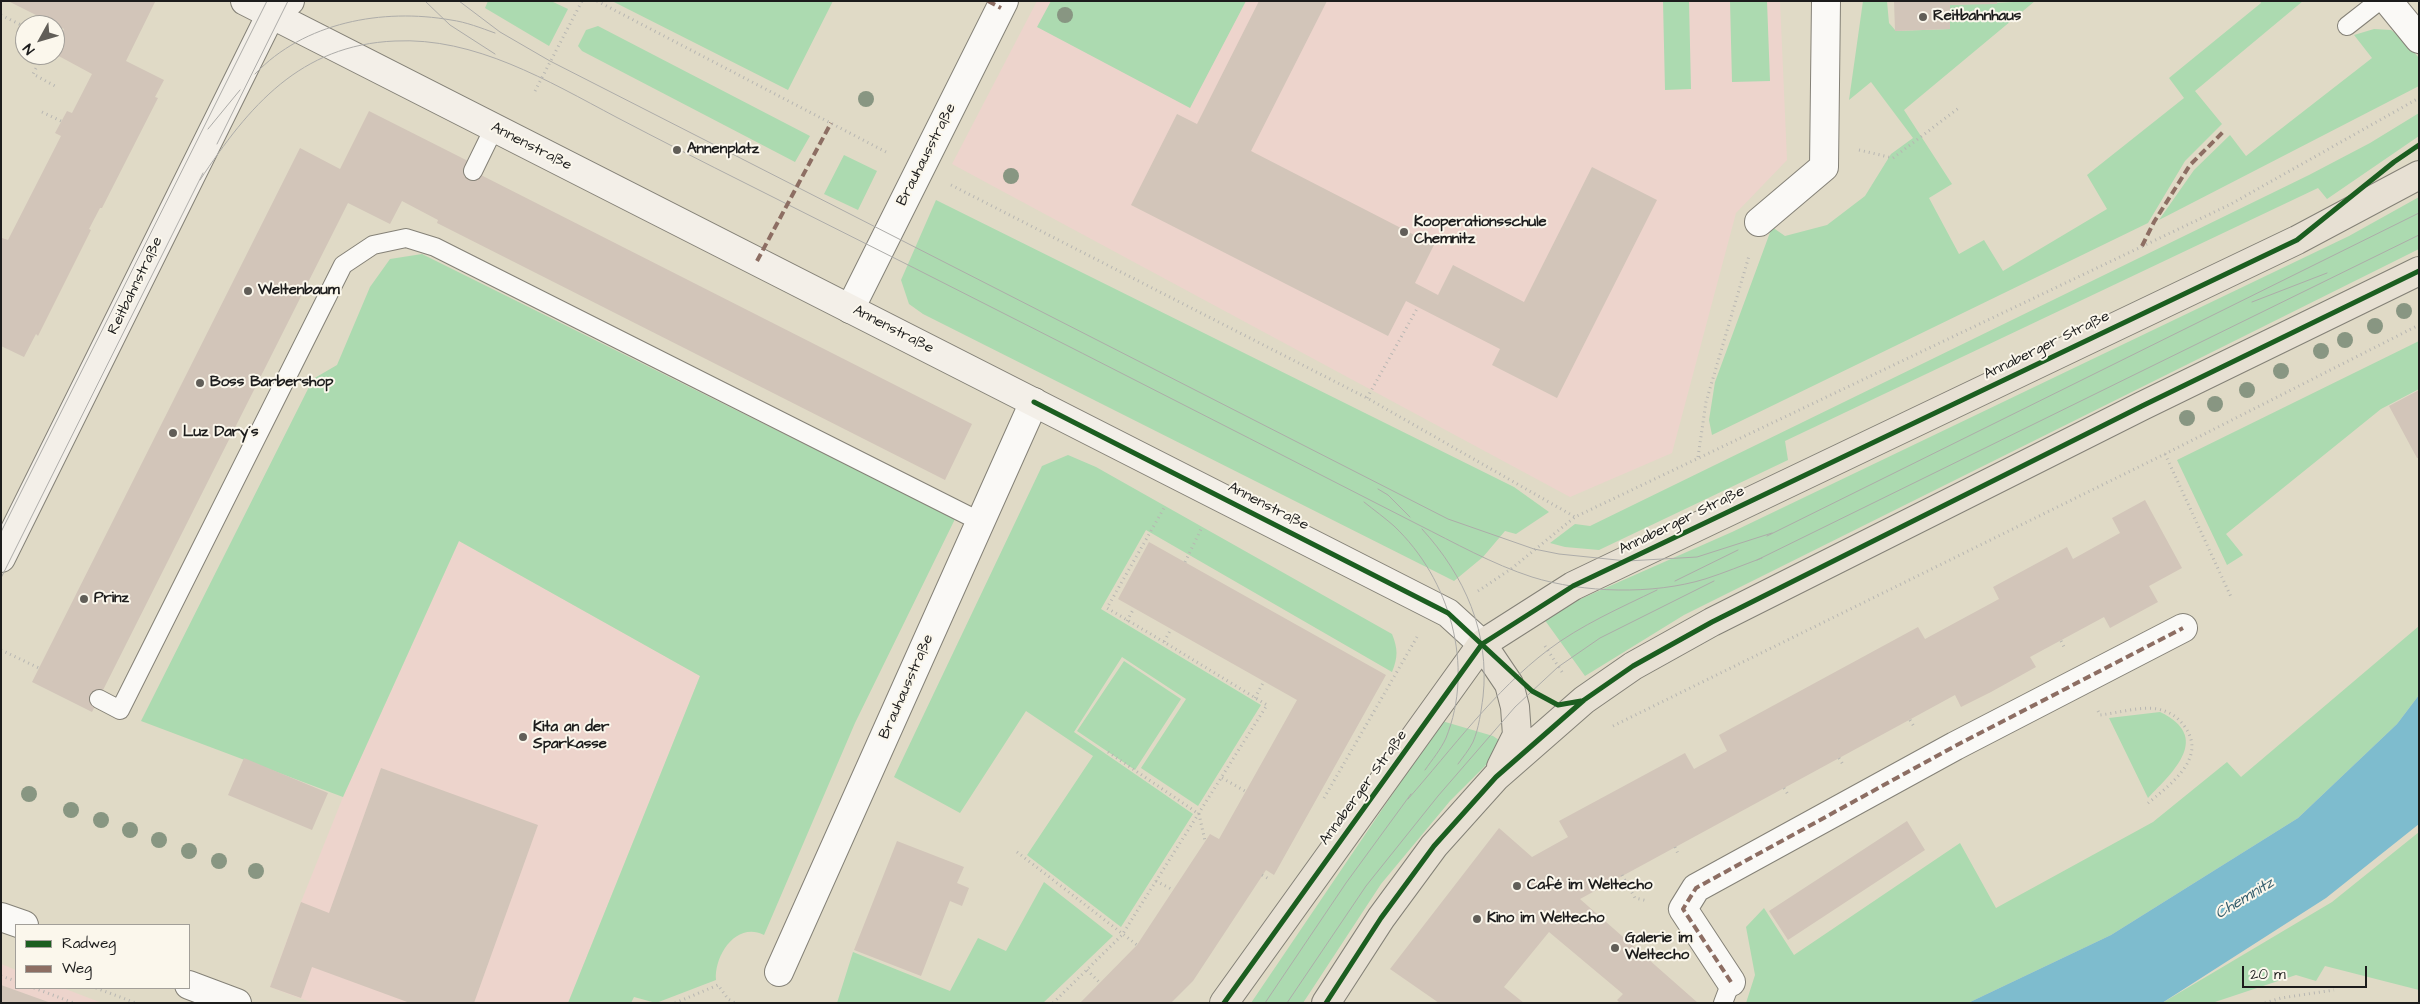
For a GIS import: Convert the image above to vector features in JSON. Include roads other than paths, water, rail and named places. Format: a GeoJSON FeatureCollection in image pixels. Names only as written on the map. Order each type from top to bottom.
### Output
{"type":"FeatureCollection","features":[{"type":"Feature","properties":{"kind":"main road","name":"Annaberger Straße"},"geometry":{"type":"LineString","coordinates":[[1224,1003],[1482,644],[1573,586],[1723,516],[2297,240],[2419,175]]}},
{"type":"Feature","properties":{"kind":"main road"},"geometry":{"type":"LineString","coordinates":[[1337,996],[1381,918],[1434,846],[1496,777],[1584,700],[1633,666],[1680,639],[2142,406],[2419,271]]}},
{"type":"Feature","properties":{"kind":"main road","name":"Annenstraße"},"geometry":{"type":"LineString","coordinates":[[1482,644],[1509,684],[1515,707],[1517,735],[1496,777]]}},
{"type":"Feature","properties":{"kind":"street","name":"Annenstraße"},"geometry":{"type":"LineString","coordinates":[[245,1],[277,6],[494,128],[1448,612],[1482,644]]}},
{"type":"Feature","properties":{"kind":"street","name":"Brauhausstraße"},"geometry":{"type":"LineString","coordinates":[[850,308],[1004,1]]}},
{"type":"Feature","properties":{"kind":"street"},"geometry":{"type":"LineString","coordinates":[[1759,222],[1824,167],[1826,1]]}},
{"type":"Feature","properties":{"kind":"street"},"geometry":{"type":"LineString","coordinates":[[2388,1],[2419,39]]}},
{"type":"Feature","properties":{"kind":"street","name":"Reitbahnstraße"},"geometry":{"type":"LineString","coordinates":[[1,558],[277,6]]}},
{"type":"Feature","properties":{"kind":"street","name":"Brauhausstraße"},"geometry":{"type":"LineString","coordinates":[[779,972],[1034,402]]}},
{"type":"Feature","properties":{"kind":"street"},"geometry":{"type":"LineString","coordinates":[[1727,993],[1683,909],[1696,888],[1955,746],[2183,628]]}},
{"type":"Feature","properties":{"kind":"street"},"geometry":{"type":"LineString","coordinates":[[1,917],[21,924]]}},
{"type":"Feature","properties":{"kind":"street"},"geometry":{"type":"LineString","coordinates":[[190,985],[237,1003]]}},
{"type":"Feature","properties":{"kind":"lane"},"geometry":{"type":"LineString","coordinates":[[2347,26],[2380,1]]}},
{"type":"Feature","properties":{"kind":"lane"},"geometry":{"type":"LineString","coordinates":[[473,171],[494,128]]}},
{"type":"Feature","properties":{"kind":"lane"},"geometry":{"type":"LineString","coordinates":[[99,699],[120,710],[343,266],[373,245],[406,238],[435,247],[981,522]]}},
{"type":"Feature","properties":{"kind":"water","name":"Chemnitz"},"geometry":{"type":"Polygon","coordinates":[[[2419,695],[2419,824],[2326,898],[2162,1003],[1968,1003],[2111,935],[2298,818],[2397,724],[2419,695]]]}},
{"type":"Feature","properties":{"kind":"tram line"},"geometry":{"type":"LineString","coordinates":[[1,532],[267,1]]}},
{"type":"Feature","properties":{"kind":"tram line"},"geometry":{"type":"LineString","coordinates":[[217,144],[288,1]]}},
{"type":"Feature","properties":{"kind":"tram line"},"geometry":{"type":"LineString","coordinates":[[425,1],[450,25],[495,54]]}},
{"type":"Feature","properties":{"kind":"tram line"},"geometry":{"type":"LineString","coordinates":[[459,1],[500,32],[550,61],[1448,519],[1534,549],[1559,554],[1627,561],[1697,557],[1772,533]]}},
{"type":"Feature","properties":{"kind":"tram line"},"geometry":{"type":"LineString","coordinates":[[255,74],[275,56],[297,42],[321,31],[346,23],[372,18],[399,16],[451,20],[495,33]]}},
{"type":"Feature","properties":{"kind":"tram line"},"geometry":{"type":"LineString","coordinates":[[200,180],[238,128],[258,105],[280,84],[304,67],[331,54],[361,45],[395,41],[425,42],[454,46],[510,64],[564,89],[1460,546],[1517,572],[1573,586],[1595,589],[1641,590],[1663,588],[1705,579],[1762,558]]}},
{"type":"Feature","properties":{"kind":"tram line"},"geometry":{"type":"LineString","coordinates":[[208,129],[240,90]]}},
{"type":"Feature","properties":{"kind":"tram line"},"geometry":{"type":"LineString","coordinates":[[1,578],[203,173]]}},
{"type":"Feature","properties":{"kind":"tram line"},"geometry":{"type":"LineString","coordinates":[[1767,536],[2419,213]]}},
{"type":"Feature","properties":{"kind":"tram line"},"geometry":{"type":"LineString","coordinates":[[1757,560],[2419,235]]}},
{"type":"Feature","properties":{"kind":"tram line"},"geometry":{"type":"LineString","coordinates":[[2252,302],[2327,273]]}},
{"type":"Feature","properties":{"kind":"tram line"},"geometry":{"type":"LineString","coordinates":[[1378,489],[1388,495],[1410,517]]}},
{"type":"Feature","properties":{"kind":"tram line"},"geometry":{"type":"LineString","coordinates":[[1364,502],[1394,526],[1414,547],[1430,571],[1443,597],[1452,625],[1457,653],[1458,682],[1454,710],[1446,738],[1425,770]]}},
{"type":"Feature","properties":{"kind":"tram line"},"geometry":{"type":"LineString","coordinates":[[1422,529],[1451,566],[1462,586],[1478,628],[1482,650],[1484,673],[1483,697],[1478,725],[1473,742],[1458,764]]}},
{"type":"Feature","properties":{"kind":"tram line"},"geometry":{"type":"LineString","coordinates":[[1675,581],[1738,550]]}},
{"type":"Feature","properties":{"kind":"tram line"},"geometry":{"type":"LineString","coordinates":[[1287,1003],[1366,886],[1438,796],[1515,707],[1558,667],[1600,638],[1714,581]]}},
{"type":"Feature","properties":{"kind":"tram line"},"geometry":{"type":"LineString","coordinates":[[1408,799],[1474,721],[1528,666],[1561,641],[1601,617],[1657,590]]}},
{"type":"Feature","properties":{"kind":"tram line"},"geometry":{"type":"LineString","coordinates":[[1265,1003],[1346,883],[1411,794]]}},
{"type":"Feature","properties":{"kind":"place","name":"Reitbahnhaus"},"geometry":{"type":"Point","coordinates":[1923,17]}},
{"type":"Feature","properties":{"kind":"place","name":"Annenplatz"},"geometry":{"type":"Point","coordinates":[677,150]}},
{"type":"Feature","properties":{"kind":"place","name":"Kooperationsschule Chemnitz"},"geometry":{"type":"Point","coordinates":[1404,232]}},
{"type":"Feature","properties":{"kind":"place","name":"Weltenbaum"},"geometry":{"type":"Point","coordinates":[248,291]}},
{"type":"Feature","properties":{"kind":"place","name":"Boss Barbershop"},"geometry":{"type":"Point","coordinates":[200,383]}},
{"type":"Feature","properties":{"kind":"place","name":"Luz Dary´s"},"geometry":{"type":"Point","coordinates":[173,433]}},
{"type":"Feature","properties":{"kind":"place","name":"Prinz"},"geometry":{"type":"Point","coordinates":[84,599]}},
{"type":"Feature","properties":{"kind":"place","name":"Kita an der Sparkasse"},"geometry":{"type":"Point","coordinates":[523,737]}},
{"type":"Feature","properties":{"kind":"place","name":"Café im Weltecho"},"geometry":{"type":"Point","coordinates":[1517,886]}},
{"type":"Feature","properties":{"kind":"place","name":"Kino im Weltecho"},"geometry":{"type":"Point","coordinates":[1477,919]}},
{"type":"Feature","properties":{"kind":"place","name":"Galerie im Weltecho"},"geometry":{"type":"Point","coordinates":[1615,948]}}]}
